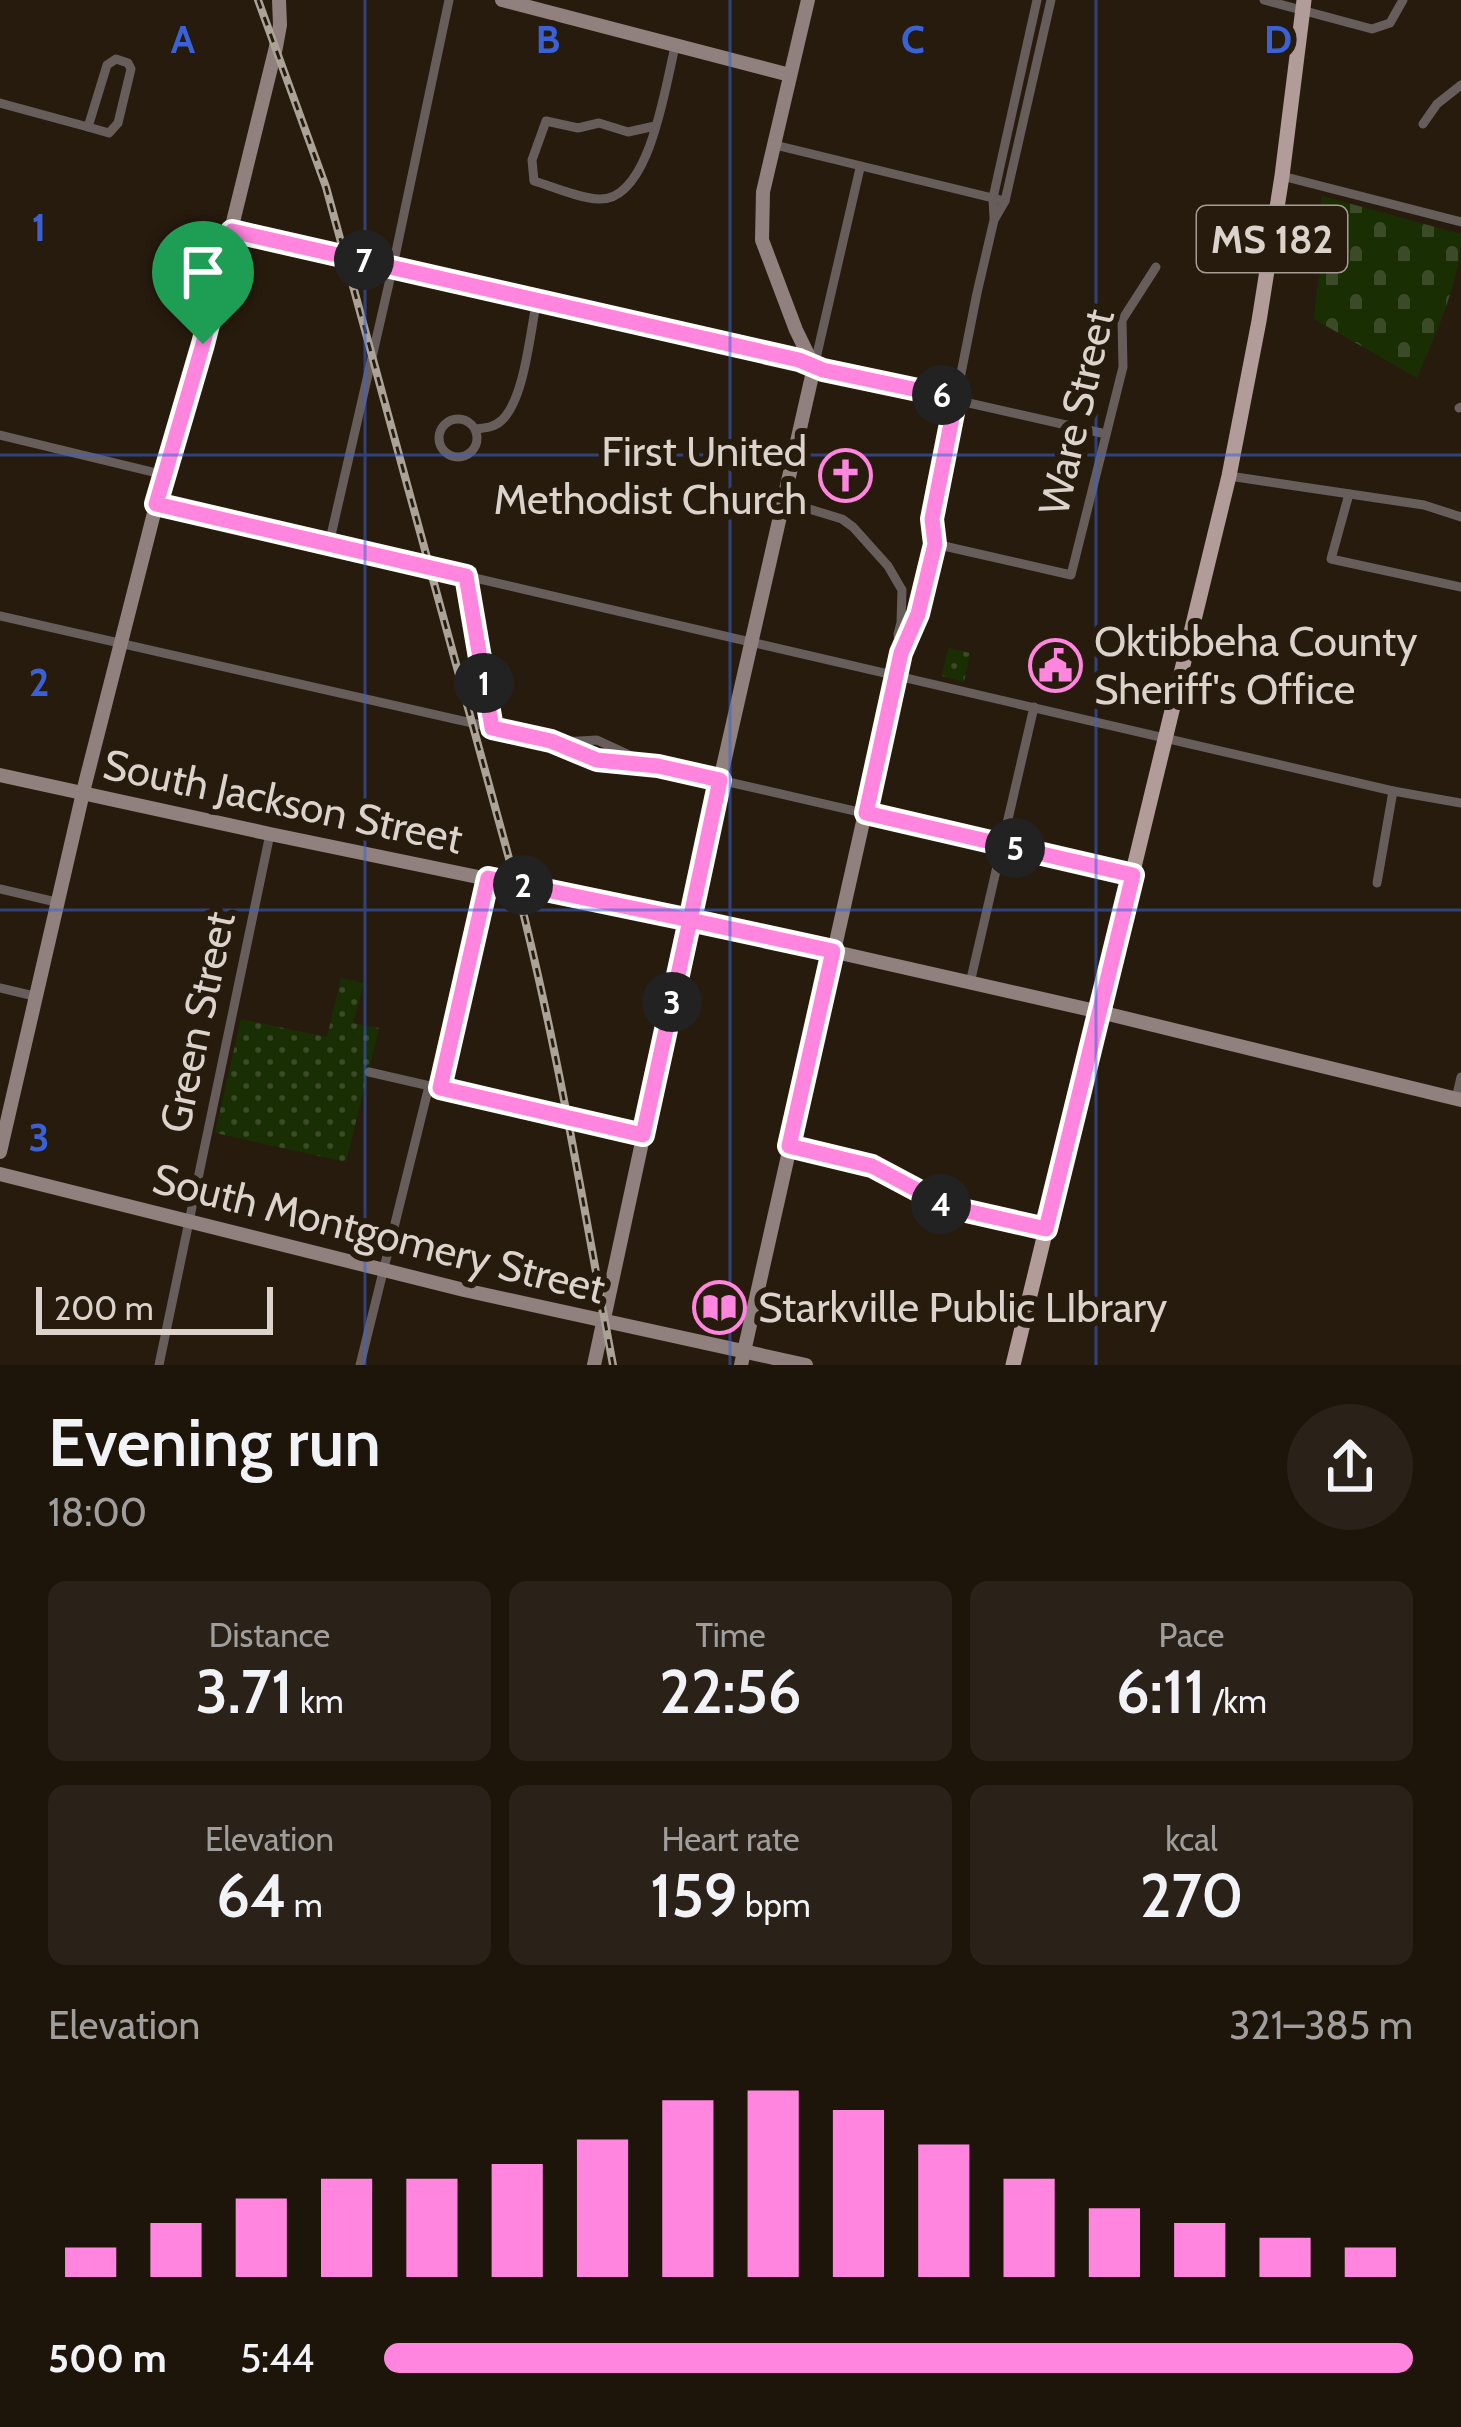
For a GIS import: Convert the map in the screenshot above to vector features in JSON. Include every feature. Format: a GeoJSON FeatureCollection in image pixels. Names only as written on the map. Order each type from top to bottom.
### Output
{"type":"FeatureCollection","features":[{"type":"Feature","properties":{"kind":"main road","name":"MS 182"},"geometry":{"type":"LineString","coordinates":[[1013,1365],[1229,476],[1259,321],[1304,4]]}},
{"type":"Feature","properties":{"kind":"street"},"geometry":{"type":"LineString","coordinates":[[0,1152],[83,793],[232,231],[276,47],[279,0]]}},
{"type":"Feature","properties":{"kind":"street"},"geometry":{"type":"LineString","coordinates":[[329,544],[449,0]]}},
{"type":"Feature","properties":{"kind":"street"},"geometry":{"type":"LineString","coordinates":[[502,0],[790,75]]}},
{"type":"Feature","properties":{"kind":"street"},"geometry":{"type":"LineString","coordinates":[[808,0],[763,192],[762,240],[814,367]]}},
{"type":"Feature","properties":{"kind":"street"},"geometry":{"type":"LineString","coordinates":[[999,199],[1037,0]]}},
{"type":"Feature","properties":{"kind":"street"},"geometry":{"type":"LineString","coordinates":[[742,1359],[901,653],[898,634],[907,625],[935,544],[932,519],[956,398],[999,199],[1051,0]]}},
{"type":"Feature","properties":{"kind":"street"},"geometry":{"type":"LineString","coordinates":[[1264,0],[1304,4],[1372,28],[1390,23],[1403,0]]}},
{"type":"Feature","properties":{"kind":"street"},"geometry":{"type":"LineString","coordinates":[[655,127],[628,132],[599,123],[578,128],[547,121],[532,160],[535,181],[602,200],[625,190],[641,171],[655,127],[675,47]]}},
{"type":"Feature","properties":{"kind":"street"},"geometry":{"type":"LineString","coordinates":[[0,104],[88,128],[109,133],[118,123],[131,69],[123,60],[107,65],[88,128]]}},
{"type":"Feature","properties":{"kind":"street"},"geometry":{"type":"LineString","coordinates":[[1423,124],[1437,104],[1461,85]]}},
{"type":"Feature","properties":{"kind":"street"},"geometry":{"type":"LineString","coordinates":[[775,145],[999,199]]}},
{"type":"Feature","properties":{"kind":"street"},"geometry":{"type":"LineString","coordinates":[[594,1365],[717,779],[860,168]]}},
{"type":"Feature","properties":{"kind":"street"},"geometry":{"type":"LineString","coordinates":[[1282,176],[1461,222]]}},
{"type":"Feature","properties":{"kind":"street"},"geometry":{"type":"LineString","coordinates":[[232,231],[1106,434]]}},
{"type":"Feature","properties":{"kind":"street","name":"Ware Street"},"geometry":{"type":"LineString","coordinates":[[935,544],[1070,575],[1123,367],[1122,320],[1156,268]]}},
{"type":"Feature","properties":{"kind":"street"},"geometry":{"type":"LineString","coordinates":[[476,429],[501,422],[514,404],[537,300]]}},
{"type":"Feature","properties":{"kind":"street"},"geometry":{"type":"LineString","coordinates":[[461,418],[476,429],[476,448],[466,456],[453,457],[440,444],[440,431],[448,421],[461,418]]}},
{"type":"Feature","properties":{"kind":"street"},"geometry":{"type":"LineString","coordinates":[[0,435],[165,475]]}},
{"type":"Feature","properties":{"kind":"street"},"geometry":{"type":"LineString","coordinates":[[1229,476],[1424,506],[1461,518]]}},
{"type":"Feature","properties":{"kind":"street"},"geometry":{"type":"LineString","coordinates":[[1349,494],[1331,559],[1461,587]]}},
{"type":"Feature","properties":{"kind":"street"},"geometry":{"type":"LineString","coordinates":[[783,501],[828,513],[853,527],[899,582],[907,625]]}},
{"type":"Feature","properties":{"kind":"street"},"geometry":{"type":"LineString","coordinates":[[156,504],[1461,803]]}},
{"type":"Feature","properties":{"kind":"street"},"geometry":{"type":"LineString","coordinates":[[466,576],[492,728]]}},
{"type":"Feature","properties":{"kind":"street"},"geometry":{"type":"LineString","coordinates":[[0,616],[579,747],[597,760],[658,766],[1133,875]]}},
{"type":"Feature","properties":{"kind":"street"},"geometry":{"type":"LineString","coordinates":[[970,983],[1034,707]]}},
{"type":"Feature","properties":{"kind":"street"},"geometry":{"type":"LineString","coordinates":[[579,747],[597,740],[658,766]]}},
{"type":"Feature","properties":{"kind":"street"},"geometry":{"type":"LineString","coordinates":[[614,761],[617,748]]}},
{"type":"Feature","properties":{"kind":"street","name":"South Jackson Street"},"geometry":{"type":"LineString","coordinates":[[0,775],[833,951],[1459,1100]]}},
{"type":"Feature","properties":{"kind":"street"},"geometry":{"type":"LineString","coordinates":[[1377,883],[1394,791]]}},
{"type":"Feature","properties":{"kind":"street","name":"Green Street"},"geometry":{"type":"LineString","coordinates":[[158,1365],[270,834]]}},
{"type":"Feature","properties":{"kind":"street"},"geometry":{"type":"LineString","coordinates":[[360,1365],[488,878]]}},
{"type":"Feature","properties":{"kind":"street"},"geometry":{"type":"LineString","coordinates":[[0,889],[56,902]]}},
{"type":"Feature","properties":{"kind":"street"},"geometry":{"type":"LineString","coordinates":[[0,988],[34,996]]}},
{"type":"Feature","properties":{"kind":"street"},"geometry":{"type":"LineString","coordinates":[[369,1072],[643,1135]]}},
{"type":"Feature","properties":{"kind":"street"},"geometry":{"type":"LineString","coordinates":[[1459,1100],[1461,1077]]}},
{"type":"Feature","properties":{"kind":"street"},"geometry":{"type":"LineString","coordinates":[[789,1146],[872,1166],[949,1207],[1046,1229]]}},
{"type":"Feature","properties":{"kind":"street","name":"South Montgomery Street"},"geometry":{"type":"LineString","coordinates":[[0,1174],[742,1359],[806,1365]]}},
{"type":"Feature","properties":{"kind":"green space"},"geometry":{"type":"Polygon","coordinates":[[[1322,196],[1461,234],[1452,289],[1417,378],[1314,319],[1319,274],[1308,270],[1322,196]]]}},
{"type":"Feature","properties":{"kind":"green space"},"geometry":{"type":"Polygon","coordinates":[[[948,648],[970,653],[964,682],[942,676],[948,648]]]}},
{"type":"Feature","properties":{"kind":"green space"},"geometry":{"type":"Polygon","coordinates":[[[341,978],[364,983],[353,1023],[379,1028],[346,1162],[215,1133],[241,1019],[327,1037],[341,978]]]}},
{"type":"Feature","properties":{"kind":"railway"},"geometry":{"type":"LineString","coordinates":[[258,0],[326,187],[516,884],[557,1064],[613,1365]]}},
{"type":"Feature","properties":{"kind":"place","name":"First United Methodist Church"},"geometry":{"type":"Point","coordinates":[846,475]}},
{"type":"Feature","properties":{"kind":"place","name":"Oktibbeha County Sheriff's Office"},"geometry":{"type":"Point","coordinates":[1055,665]}},
{"type":"Feature","properties":{"kind":"place","name":"Starkville Public LIbrary"},"geometry":{"type":"Point","coordinates":[719,1307]}},
{"type":"Feature","properties":{"kind":"route"},"geometry":{"type":"LineString","coordinates":[[203,344],[156,504],[466,576],[492,728],[551,741],[597,760],[628,761],[720,780],[690,920],[488,878],[440,1088],[643,1135],[690,920],[833,951],[789,1146],[872,1166],[949,1207],[1046,1229],[1133,875],[866,813],[901,653],[913,632],[935,544],[932,519],[956,398],[232,231],[203,344]]}}]}
